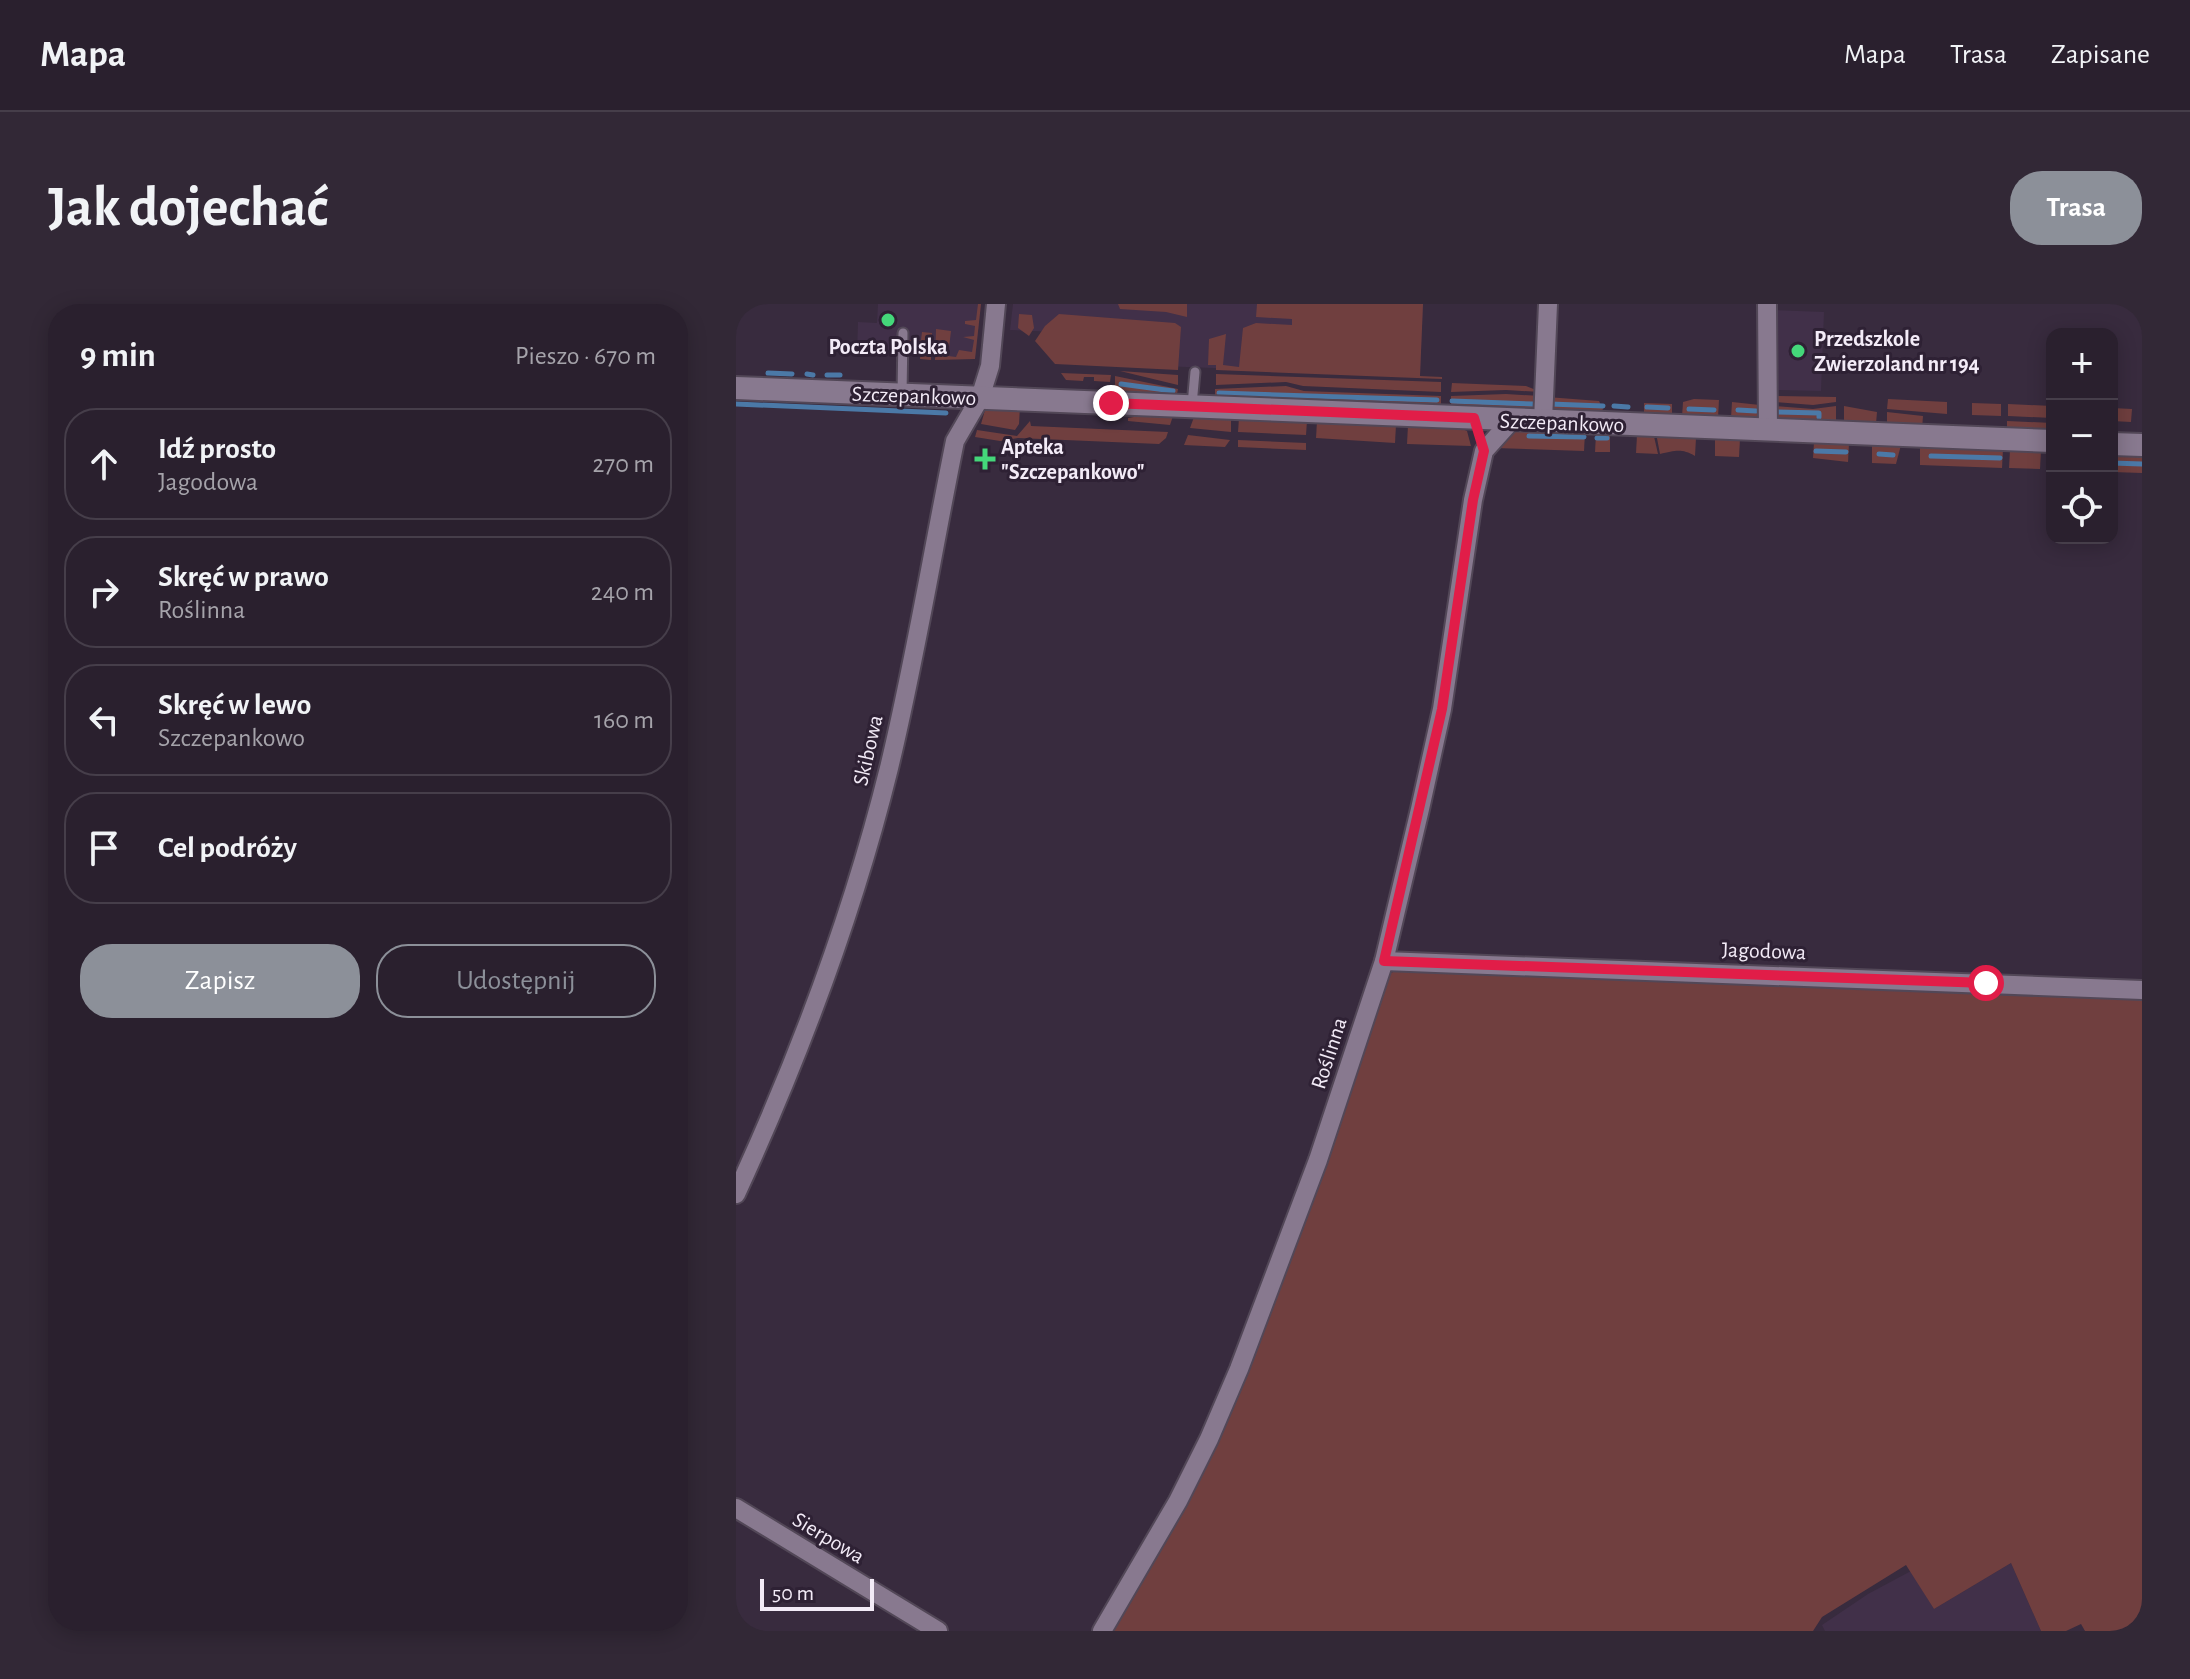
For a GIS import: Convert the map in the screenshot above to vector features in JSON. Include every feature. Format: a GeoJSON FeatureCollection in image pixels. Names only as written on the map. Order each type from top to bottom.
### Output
{"type":"FeatureCollection","features":[{"type":"Feature","properties":{"kind":"street","name":"Skibowa"},"geometry":{"type":"LineString","coordinates":[[736,1194],[826,978],[842,932],[889,767],[955,441],[980,398],[990,366],[996,304]]}},
{"type":"Feature","properties":{"kind":"street"},"geometry":{"type":"LineString","coordinates":[[1543,421],[1548,304]]}},
{"type":"Feature","properties":{"kind":"street"},"geometry":{"type":"LineString","coordinates":[[1767,304],[1768,430]]}},
{"type":"Feature","properties":{"kind":"street","name":"Szczepankowo"},"geometry":{"type":"LineString","coordinates":[[736,388],[2046,441]]}},
{"type":"Feature","properties":{"kind":"street","name":"Roślinna"},"geometry":{"type":"LineString","coordinates":[[1474,418],[1484,451]]}},
{"type":"Feature","properties":{"kind":"street","name":"Roślinna"},"geometry":{"type":"LineString","coordinates":[[1102,1631],[1178,1501],[1239,1369],[1318,1160],[1384,961],[1442,709],[1473,500],[1484,451],[1512,420]]}},
{"type":"Feature","properties":{"kind":"street"},"geometry":{"type":"LineString","coordinates":[[2118,444],[2142,445]]}},
{"type":"Feature","properties":{"kind":"street","name":"Jagodowa"},"geometry":{"type":"LineString","coordinates":[[1384,961],[2142,990]]}},
{"type":"Feature","properties":{"kind":"street","name":"Sierpowa"},"geometry":{"type":"LineString","coordinates":[[736,1508],[938,1631]]}},
{"type":"Feature","properties":{"kind":"lane"},"geometry":{"type":"LineString","coordinates":[[902,395],[903,333]]}},
{"type":"Feature","properties":{"kind":"lane"},"geometry":{"type":"LineString","coordinates":[[1192,407],[1195,372]]}},
{"type":"Feature","properties":{"kind":"shaded area"},"geometry":{"type":"Polygon","coordinates":[[[878,304],[981,304],[975,359],[857,354],[858,322],[877,323],[878,304]]]}},
{"type":"Feature","properties":{"kind":"shaded area"},"geometry":{"type":"Polygon","coordinates":[[[978,304],[981,304],[975,359],[935,360],[936,329],[951,331],[948,356],[956,357],[959,350],[972,352],[974,340],[963,337],[974,336],[975,326],[965,324],[965,321],[976,320],[978,304]]]}},
{"type":"Feature","properties":{"kind":"shaded area"},"geometry":{"type":"Polygon","coordinates":[[[1013,304],[1423,304],[1420,376],[1057,362],[1056,332],[1010,330],[1013,304]]]}},
{"type":"Feature","properties":{"kind":"shaded area"},"geometry":{"type":"Polygon","coordinates":[[[1118,304],[1187,304],[1187,317],[1166,312],[1120,309],[1118,304]]]}},
{"type":"Feature","properties":{"kind":"shaded area"},"geometry":{"type":"Polygon","coordinates":[[[1257,304],[1423,304],[1420,376],[1442,379],[1216,370],[1216,365],[1208,365],[1209,339],[1226,334],[1223,365],[1239,367],[1243,328],[1256,323],[1292,325],[1292,319],[1256,317],[1257,304]]]}},
{"type":"Feature","properties":{"kind":"shaded area","name":"Przedszkole Zwierzoland nr 194"},"geometry":{"type":"Polygon","coordinates":[[[1773,310],[1824,312],[1821,391],[1772,390],[1773,310]]]}},
{"type":"Feature","properties":{"kind":"shaded area"},"geometry":{"type":"Polygon","coordinates":[[[1019,314],[1032,315],[1034,328],[1029,336],[1018,328],[1019,314]]]}},
{"type":"Feature","properties":{"kind":"shaded area"},"geometry":{"type":"Polygon","coordinates":[[[1059,314],[1175,323],[1181,327],[1178,370],[1055,364],[1035,341],[1045,326],[1059,314]]]}},
{"type":"Feature","properties":{"kind":"shaded area"},"geometry":{"type":"Polygon","coordinates":[[[922,332],[932,333],[931,360],[920,359],[921,346],[909,345],[909,340],[921,340],[922,332]]]}},
{"type":"Feature","properties":{"kind":"shaded area"},"geometry":{"type":"Polygon","coordinates":[[[1120,371],[1178,375],[1178,385],[1120,371]]]}},
{"type":"Feature","properties":{"kind":"shaded area"},"geometry":{"type":"Polygon","coordinates":[[[1061,373],[1111,375],[1110,382],[1094,381],[1094,377],[1084,377],[1083,381],[1066,380],[1061,373]]]}},
{"type":"Feature","properties":{"kind":"shaded area"},"geometry":{"type":"Polygon","coordinates":[[[1216,374],[1441,382],[1441,392],[1303,386],[1286,382],[1216,385],[1216,374]]]}},
{"type":"Feature","properties":{"kind":"shaded area"},"geometry":{"type":"Polygon","coordinates":[[[1115,376],[1178,389],[1177,394],[1169,399],[1115,390],[1115,376]]]}},
{"type":"Feature","properties":{"kind":"shaded area"},"geometry":{"type":"Polygon","coordinates":[[[1452,383],[1526,386],[1541,392],[1451,392],[1452,383]]]}},
{"type":"Feature","properties":{"kind":"shaded area"},"geometry":{"type":"Polygon","coordinates":[[[1286,386],[1304,391],[1441,396],[1441,405],[1437,410],[1220,401],[1215,395],[1215,389],[1286,386]]]}},
{"type":"Feature","properties":{"kind":"shaded area"},"geometry":{"type":"Polygon","coordinates":[[[1451,396],[1541,396],[1535,410],[1451,406],[1451,396]]]}},
{"type":"Feature","properties":{"kind":"shaded area"},"geometry":{"type":"Polygon","coordinates":[[[1775,396],[1836,397],[1836,402],[1813,405],[1774,402],[1775,396]]]}},
{"type":"Feature","properties":{"kind":"shaded area"},"geometry":{"type":"Polygon","coordinates":[[[1547,397],[1599,401],[1603,409],[1601,412],[1557,414],[1550,409],[1547,397]]]}},
{"type":"Feature","properties":{"kind":"shaded area"},"geometry":{"type":"Polygon","coordinates":[[[1888,399],[1947,402],[1947,414],[1887,409],[1888,399]]]}},
{"type":"Feature","properties":{"kind":"shaded area"},"geometry":{"type":"Polygon","coordinates":[[[1719,400],[1718,418],[1682,417],[1683,402],[1719,400]]]}},
{"type":"Feature","properties":{"kind":"shaded area"},"geometry":{"type":"Polygon","coordinates":[[[1732,402],[1760,405],[1757,418],[1731,418],[1732,402]]]}},
{"type":"Feature","properties":{"kind":"shaded area"},"geometry":{"type":"Polygon","coordinates":[[[1644,403],[1672,404],[1672,416],[1644,415],[1644,403]]]}},
{"type":"Feature","properties":{"kind":"shaded area"},"geometry":{"type":"Polygon","coordinates":[[[1972,403],[2001,404],[2001,416],[1972,415],[1972,403]]]}},
{"type":"Feature","properties":{"kind":"shaded area"},"geometry":{"type":"Polygon","coordinates":[[[2008,404],[2046,406],[2046,418],[2008,416],[2008,404]]]}},
{"type":"Feature","properties":{"kind":"shaded area"},"geometry":{"type":"Polygon","coordinates":[[[1020,406],[1019,424],[1015,430],[981,424],[985,410],[1020,406]]]}},
{"type":"Feature","properties":{"kind":"shaded area"},"geometry":{"type":"Polygon","coordinates":[[[1774,406],[1813,409],[1836,406],[1836,423],[1783,423],[1776,418],[1774,406]]]}},
{"type":"Feature","properties":{"kind":"shaded area"},"geometry":{"type":"Polygon","coordinates":[[[1844,406],[1877,412],[1876,424],[1844,423],[1844,406]]]}},
{"type":"Feature","properties":{"kind":"shaded area"},"geometry":{"type":"Polygon","coordinates":[[[2118,408],[2132,409],[2131,422],[2118,421],[2118,408]]]}},
{"type":"Feature","properties":{"kind":"shaded area"},"geometry":{"type":"Polygon","coordinates":[[[1887,412],[1923,416],[1922,429],[1887,425],[1887,412]]]}},
{"type":"Feature","properties":{"kind":"shaded area"},"geometry":{"type":"Polygon","coordinates":[[[1156,413],[1173,416],[1170,425],[1128,421],[1128,418],[1156,413]]]}},
{"type":"Feature","properties":{"kind":"shaded area"},"geometry":{"type":"Polygon","coordinates":[[[1194,417],[1231,418],[1231,432],[1190,428],[1194,417]]]}},
{"type":"Feature","properties":{"kind":"shaded area"},"geometry":{"type":"Polygon","coordinates":[[[1239,418],[1307,421],[1306,435],[1238,432],[1239,418]]]}},
{"type":"Feature","properties":{"kind":"shaded area"},"geometry":{"type":"Polygon","coordinates":[[[1030,421],[1031,426],[1168,432],[1159,444],[1018,438],[1000,441],[975,437],[977,430],[1017,436],[1030,421]]]}},
{"type":"Feature","properties":{"kind":"shaded area"},"geometry":{"type":"Polygon","coordinates":[[[1317,421],[1396,425],[1395,443],[1316,438],[1317,421]]]}},
{"type":"Feature","properties":{"kind":"shaded area"},"geometry":{"type":"Polygon","coordinates":[[[2007,421],[2046,423],[2046,433],[2007,429],[2007,421]]]}},
{"type":"Feature","properties":{"kind":"shaded area"},"geometry":{"type":"Polygon","coordinates":[[[1408,425],[1458,427],[1467,431],[1471,446],[1407,444],[1408,425]]]}},
{"type":"Feature","properties":{"kind":"shaded area"},"geometry":{"type":"Polygon","coordinates":[[[1517,429],[1583,430],[1584,451],[1495,448],[1517,429]]]}},
{"type":"Feature","properties":{"kind":"shaded area"},"geometry":{"type":"Polygon","coordinates":[[[1598,430],[1610,434],[1610,452],[1595,452],[1598,430]]]}},
{"type":"Feature","properties":{"kind":"shaded area"},"geometry":{"type":"Polygon","coordinates":[[[1653,432],[1658,454],[1636,453],[1637,435],[1653,432]]]}},
{"type":"Feature","properties":{"kind":"shaded area"},"geometry":{"type":"Polygon","coordinates":[[[1656,433],[1696,438],[1695,456],[1682,451],[1660,454],[1656,433]]]}},
{"type":"Feature","properties":{"kind":"shaded area"},"geometry":{"type":"Polygon","coordinates":[[[1188,435],[1230,440],[1225,447],[1184,445],[1188,435]]]}},
{"type":"Feature","properties":{"kind":"shaded area"},"geometry":{"type":"Polygon","coordinates":[[[1715,438],[1740,439],[1739,457],[1715,456],[1715,438]]]}},
{"type":"Feature","properties":{"kind":"shaded area"},"geometry":{"type":"Polygon","coordinates":[[[1238,440],[1306,443],[1306,450],[1238,447],[1238,440]]]}},
{"type":"Feature","properties":{"kind":"shaded area"},"geometry":{"type":"Polygon","coordinates":[[[1814,442],[1849,444],[1848,462],[1813,458],[1814,442]]]}},
{"type":"Feature","properties":{"kind":"shaded area"},"geometry":{"type":"Polygon","coordinates":[[[1872,444],[1901,445],[1896,464],[1872,463],[1872,444]]]}},
{"type":"Feature","properties":{"kind":"shaded area"},"geometry":{"type":"Polygon","coordinates":[[[1920,446],[2003,450],[2002,468],[1920,465],[1920,446]]]}},
{"type":"Feature","properties":{"kind":"shaded area"},"geometry":{"type":"Polygon","coordinates":[[[2010,450],[2041,451],[2040,469],[2009,468],[2010,450]]]}},
{"type":"Feature","properties":{"kind":"shaded area"},"geometry":{"type":"Polygon","coordinates":[[[2118,450],[2142,452],[2142,473],[2118,472],[2118,450]]]}},
{"type":"Feature","properties":{"kind":"shaded area"},"geometry":{"type":"Polygon","coordinates":[[[1403,967],[2142,995],[2142,1631],[2085,1631],[2081,1624],[2066,1631],[2041,1631],[2011,1563],[1934,1609],[1906,1565],[1822,1617],[1813,1631],[1110,1631],[1235,1398],[1276,1297],[1341,1119],[1385,976],[1403,967]]]}},
{"type":"Feature","properties":{"kind":"shaded area"},"geometry":{"type":"Polygon","coordinates":[[[2011,1563],[2041,1631],[1825,1631],[1822,1625],[1868,1594],[1911,1571],[1934,1609],[2011,1563]]]}},
{"type":"Feature","properties":{"kind":"waterway"},"geometry":{"type":"LineString","coordinates":[[768,373],[792,374]]}},
{"type":"Feature","properties":{"kind":"waterway"},"geometry":{"type":"LineString","coordinates":[[807,374],[813,375]]}},
{"type":"Feature","properties":{"kind":"waterway"},"geometry":{"type":"LineString","coordinates":[[827,375],[840,375]]}},
{"type":"Feature","properties":{"kind":"waterway"},"geometry":{"type":"LineString","coordinates":[[1121,384],[1173,391]]}},
{"type":"Feature","properties":{"kind":"waterway"},"geometry":{"type":"LineString","coordinates":[[1219,393],[1437,400]]}},
{"type":"Feature","properties":{"kind":"waterway"},"geometry":{"type":"LineString","coordinates":[[1452,401],[1533,404]]}},
{"type":"Feature","properties":{"kind":"waterway"},"geometry":{"type":"LineString","coordinates":[[736,404],[946,413]]}},
{"type":"Feature","properties":{"kind":"waterway"},"geometry":{"type":"LineString","coordinates":[[1550,404],[1603,406]]}},
{"type":"Feature","properties":{"kind":"waterway"},"geometry":{"type":"LineString","coordinates":[[1614,406],[1628,407]]}},
{"type":"Feature","properties":{"kind":"waterway"},"geometry":{"type":"LineString","coordinates":[[1647,407],[1668,408]]}},
{"type":"Feature","properties":{"kind":"waterway"},"geometry":{"type":"LineString","coordinates":[[1689,409],[1714,410]]}},
{"type":"Feature","properties":{"kind":"waterway"},"geometry":{"type":"LineString","coordinates":[[1738,410],[1756,411]]}},
{"type":"Feature","properties":{"kind":"waterway"},"geometry":{"type":"LineString","coordinates":[[1777,412],[1819,413],[1819,417]]}},
{"type":"Feature","properties":{"kind":"waterway"},"geometry":{"type":"LineString","coordinates":[[1529,436],[1584,437]]}},
{"type":"Feature","properties":{"kind":"waterway"},"geometry":{"type":"LineString","coordinates":[[1597,438],[1607,438]]}},
{"type":"Feature","properties":{"kind":"waterway"},"geometry":{"type":"LineString","coordinates":[[1816,451],[1846,452]]}},
{"type":"Feature","properties":{"kind":"waterway"},"geometry":{"type":"LineString","coordinates":[[1879,454],[1893,455]]}},
{"type":"Feature","properties":{"kind":"waterway"},"geometry":{"type":"LineString","coordinates":[[1931,456],[2000,458]]}},
{"type":"Feature","properties":{"kind":"waterway"},"geometry":{"type":"LineString","coordinates":[[2118,463],[2142,464]]}},
{"type":"Feature","properties":{"kind":"place","name":"Poczta Polska"},"geometry":{"type":"Point","coordinates":[888,320]}},
{"type":"Feature","properties":{"kind":"place","name":"Przedszkole Zwierzoland nr 194"},"geometry":{"type":"Point","coordinates":[1798,351]}},
{"type":"Feature","properties":{"kind":"place","name":"Apteka \"Szczepankowo\""},"geometry":{"type":"Point","coordinates":[985,459]}},
{"type":"Feature","properties":{"kind":"route"},"geometry":{"type":"LineString","coordinates":[[1111,403],[1474,418],[1484,451],[1473,500],[1442,709],[1384,961],[1986,983]]}}]}
